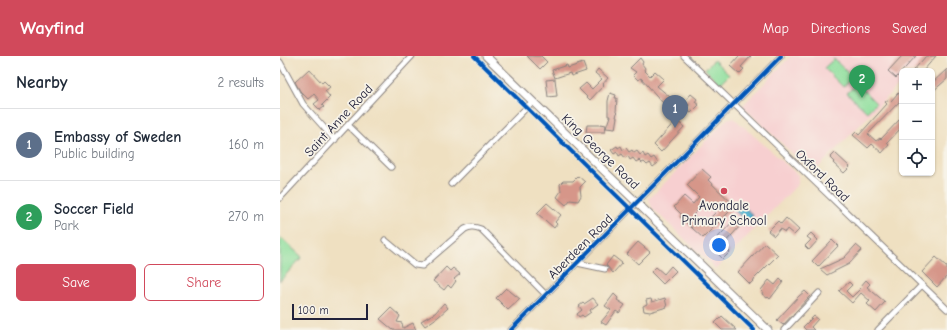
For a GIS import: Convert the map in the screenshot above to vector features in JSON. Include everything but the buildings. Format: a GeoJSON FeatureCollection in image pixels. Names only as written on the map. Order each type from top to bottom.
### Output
{"type":"FeatureCollection","features":[{"type":"Feature","properties":{"kind":"main road","name":"King George Road"},"geometry":{"type":"LineString","coordinates":[[486,56],[768,330]]}},
{"type":"Feature","properties":{"kind":"street","name":"Saint Anne Road"},"geometry":{"type":"LineString","coordinates":[[280,198],[412,56]]}},
{"type":"Feature","properties":{"kind":"street","name":"Oxford Road"},"geometry":{"type":"LineString","coordinates":[[684,56],[947,309]]}},
{"type":"Feature","properties":{"kind":"street","name":"Aberdeen Road"},"geometry":{"type":"LineString","coordinates":[[511,330],[545,294],[637,203],[733,103],[781,56]]}},
{"type":"Feature","properties":{"kind":"street"},"geometry":{"type":"LineString","coordinates":[[280,62],[303,104],[334,140]]}},
{"type":"Feature","properties":{"kind":"street"},"geometry":{"type":"LineString","coordinates":[[451,184],[532,102]]}},
{"type":"Feature","properties":{"kind":"street"},"geometry":{"type":"LineString","coordinates":[[348,125],[391,167]]}},
{"type":"Feature","properties":{"kind":"street"},"geometry":{"type":"LineString","coordinates":[[385,240],[415,265],[422,266],[465,229],[477,227],[482,229],[545,294]]}},
{"type":"Feature","properties":{"kind":"street"},"geometry":{"type":"LineString","coordinates":[[577,263],[605,269]]}},
{"type":"Feature","properties":{"kind":"street"},"geometry":{"type":"LineString","coordinates":[[878,330],[922,285]]}},
{"type":"Feature","properties":{"kind":"street"},"geometry":{"type":"LineString","coordinates":[[784,330],[819,293]]}},
{"type":"Feature","properties":{"kind":"shaded area"},"geometry":{"type":"Polygon","coordinates":[[[791,56],[928,56],[916,68],[899,68],[899,85],[813,173],[742,106],[791,56]]]}},
{"type":"Feature","properties":{"kind":"shaded area","name":"Avondale Primary School"},"geometry":{"type":"Polygon","coordinates":[[[728,118],[734,118],[798,175],[798,184],[716,269],[652,208],[649,199],[728,118]]]}},
{"type":"Feature","properties":{"kind":"green space"},"geometry":{"type":"Polygon","coordinates":[[[834,59],[853,78],[843,87],[824,68],[834,59]]]}},
{"type":"Feature","properties":{"kind":"green space"},"geometry":{"type":"Polygon","coordinates":[[[714,60],[729,75],[720,84],[705,69],[714,60]]]}},
{"type":"Feature","properties":{"kind":"green space"},"geometry":{"type":"Polygon","coordinates":[[[857,84],[876,103],[867,112],[847,93],[857,84]]]}},
{"type":"Feature","properties":{"kind":"green space"},"geometry":{"type":"Polygon","coordinates":[[[280,237],[302,257],[280,281],[280,237]]]}},
{"type":"Feature","properties":{"kind":"water"},"geometry":{"type":"Polygon","coordinates":[[[741,203],[753,216],[747,222],[734,210],[741,203]]]}},
{"type":"Feature","properties":{"kind":"cycle path"},"geometry":{"type":"LineString","coordinates":[[474,56],[754,330]]}},
{"type":"Feature","properties":{"kind":"cycle path"},"geometry":{"type":"LineString","coordinates":[[511,330],[781,56]]}},
{"type":"Feature","properties":{"kind":"place","name":"Soccer Field"},"geometry":{"type":"Point","coordinates":[862,98]}},
{"type":"Feature","properties":{"kind":"place","name":"Embassy of Sweden"},"geometry":{"type":"Point","coordinates":[675,128]}},
{"type":"Feature","properties":{"kind":"place","name":"Avondale Primary School"},"geometry":{"type":"Point","coordinates":[724,191]}}]}
